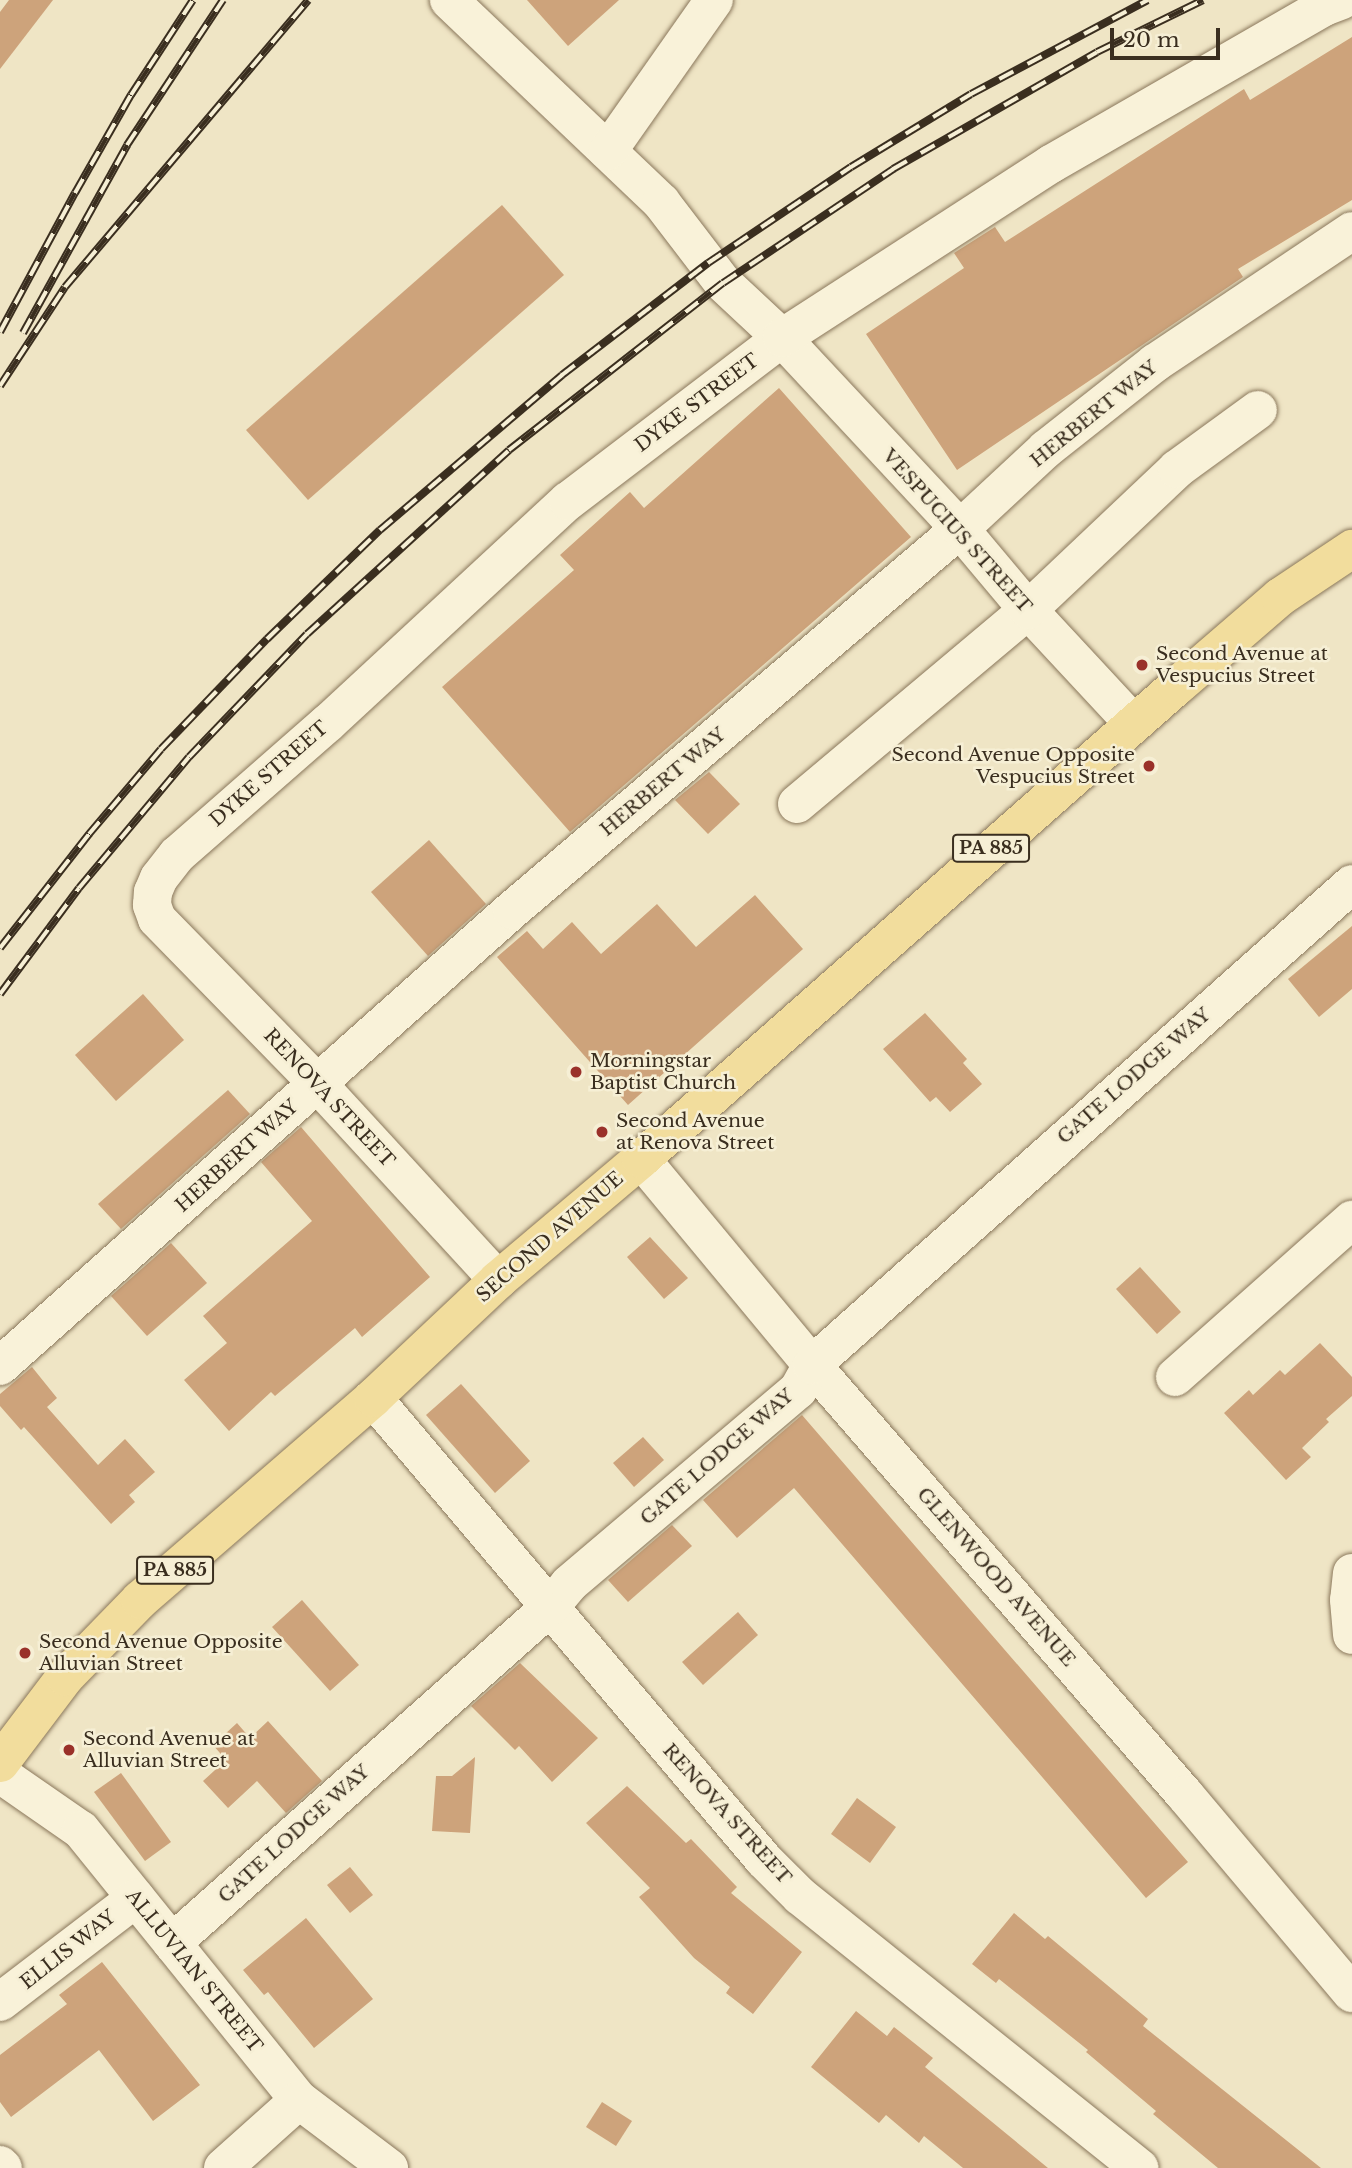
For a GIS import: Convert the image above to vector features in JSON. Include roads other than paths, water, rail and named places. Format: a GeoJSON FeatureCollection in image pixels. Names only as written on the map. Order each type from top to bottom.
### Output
{"type":"FeatureCollection","features":[{"type":"Feature","properties":{"kind":"main road","name":"SECOND AVENUE"},"geometry":{"type":"LineString","coordinates":[[0,1763],[65,1676],[140,1600],[373,1398],[498,1280],[641,1159],[1133,723],[1280,597],[1352,549]]}},
{"type":"Feature","properties":{"kind":"street","name":"VESPUCIUS STREET"},"geometry":{"type":"LineString","coordinates":[[449,0],[661,202],[723,283],[782,338],[960,529],[1028,610],[1133,723]]}},
{"type":"Feature","properties":{"kind":"street"},"geometry":{"type":"LineString","coordinates":[[608,151],[714,0]]}},
{"type":"Feature","properties":{"kind":"street","name":"DYKE STREET"},"geometry":{"type":"LineString","coordinates":[[157,919],[152,905],[153,892],[159,878],[177,855],[328,723],[568,501],[782,338],[1051,164],[1324,7],[1342,0]]}},
{"type":"Feature","properties":{"kind":"street","name":"HERBERT WAY"},"geometry":{"type":"LineString","coordinates":[[0,1366],[512,910],[960,529],[1046,450],[1156,363],[1352,231]]}},
{"type":"Feature","properties":{"kind":"street"},"geometry":{"type":"LineString","coordinates":[[797,804],[1028,610],[1177,469],[1258,410]]}},
{"type":"Feature","properties":{"kind":"street","name":"GATE LODGE WAY"},"geometry":{"type":"LineString","coordinates":[[172,1943],[550,1607],[569,1584],[798,1390],[811,1365],[1352,884]]}},
{"type":"Feature","properties":{"kind":"street","name":"RENOVA STREET"},"geometry":{"type":"LineString","coordinates":[[157,919],[318,1085],[498,1280]]}},
{"type":"Feature","properties":{"kind":"street","name":"GLENWOOD AVENUE"},"geometry":{"type":"LineString","coordinates":[[641,1159],[811,1365],[1185,1795],[1352,1993]]}},
{"type":"Feature","properties":{"kind":"street"},"geometry":{"type":"LineString","coordinates":[[1175,1377],[1352,1220]]}},
{"type":"Feature","properties":{"kind":"street","name":"RENOVA STREET"},"geometry":{"type":"LineString","coordinates":[[373,1398],[764,1860],[800,1896],[1140,2168]]}},
{"type":"Feature","properties":{"kind":"street"},"geometry":{"type":"LineString","coordinates":[[1352,1573],[1349,1600],[1352,1634]]}},
{"type":"Feature","properties":{"kind":"street","name":"ALLUVIAN STREET"},"geometry":{"type":"LineString","coordinates":[[0,1774],[81,1830],[299,2100],[389,2168]]}},
{"type":"Feature","properties":{"kind":"street","name":"ELLIS WAY"},"geometry":{"type":"LineString","coordinates":[[0,2002],[136,1898]]}},
{"type":"Feature","properties":{"kind":"street"},"geometry":{"type":"LineString","coordinates":[[223,2168],[299,2100]]}},
{"type":"Feature","properties":{"kind":"railway"},"geometry":{"type":"LineString","coordinates":[[0,332],[131,95],[193,0]]}},
{"type":"Feature","properties":{"kind":"railway"},"geometry":{"type":"LineString","coordinates":[[23,333],[127,145],[223,0]]}},
{"type":"Feature","properties":{"kind":"railway"},"geometry":{"type":"LineString","coordinates":[[0,386],[65,287],[308,0]]}},
{"type":"Feature","properties":{"kind":"railway"},"geometry":{"type":"LineString","coordinates":[[0,948],[89,834],[161,749],[267,639],[380,530],[562,375],[708,263],[851,167],[971,94],[1148,0]]}},
{"type":"Feature","properties":{"kind":"railway"},"geometry":{"type":"LineString","coordinates":[[0,994],[79,888],[189,757],[307,634],[509,450],[723,283],[893,169],[1097,52],[1203,0]]}},
{"type":"Feature","properties":{"kind":"place","name":"Second Avenue at Vespucius Street"},"geometry":{"type":"Point","coordinates":[1142,665]}},
{"type":"Feature","properties":{"kind":"place","name":"Second Avenue Opposite Vespucius Street"},"geometry":{"type":"Point","coordinates":[1149,766]}},
{"type":"Feature","properties":{"kind":"place","name":"Morningstar Baptist Church"},"geometry":{"type":"Point","coordinates":[576,1072]}},
{"type":"Feature","properties":{"kind":"place","name":"Second Avenue at Renova Street"},"geometry":{"type":"Point","coordinates":[602,1132]}},
{"type":"Feature","properties":{"kind":"place","name":"Second Avenue Opposite Alluvian Street"},"geometry":{"type":"Point","coordinates":[25,1653]}},
{"type":"Feature","properties":{"kind":"place","name":"Second Avenue at Alluvian Street"},"geometry":{"type":"Point","coordinates":[69,1750]}}]}
